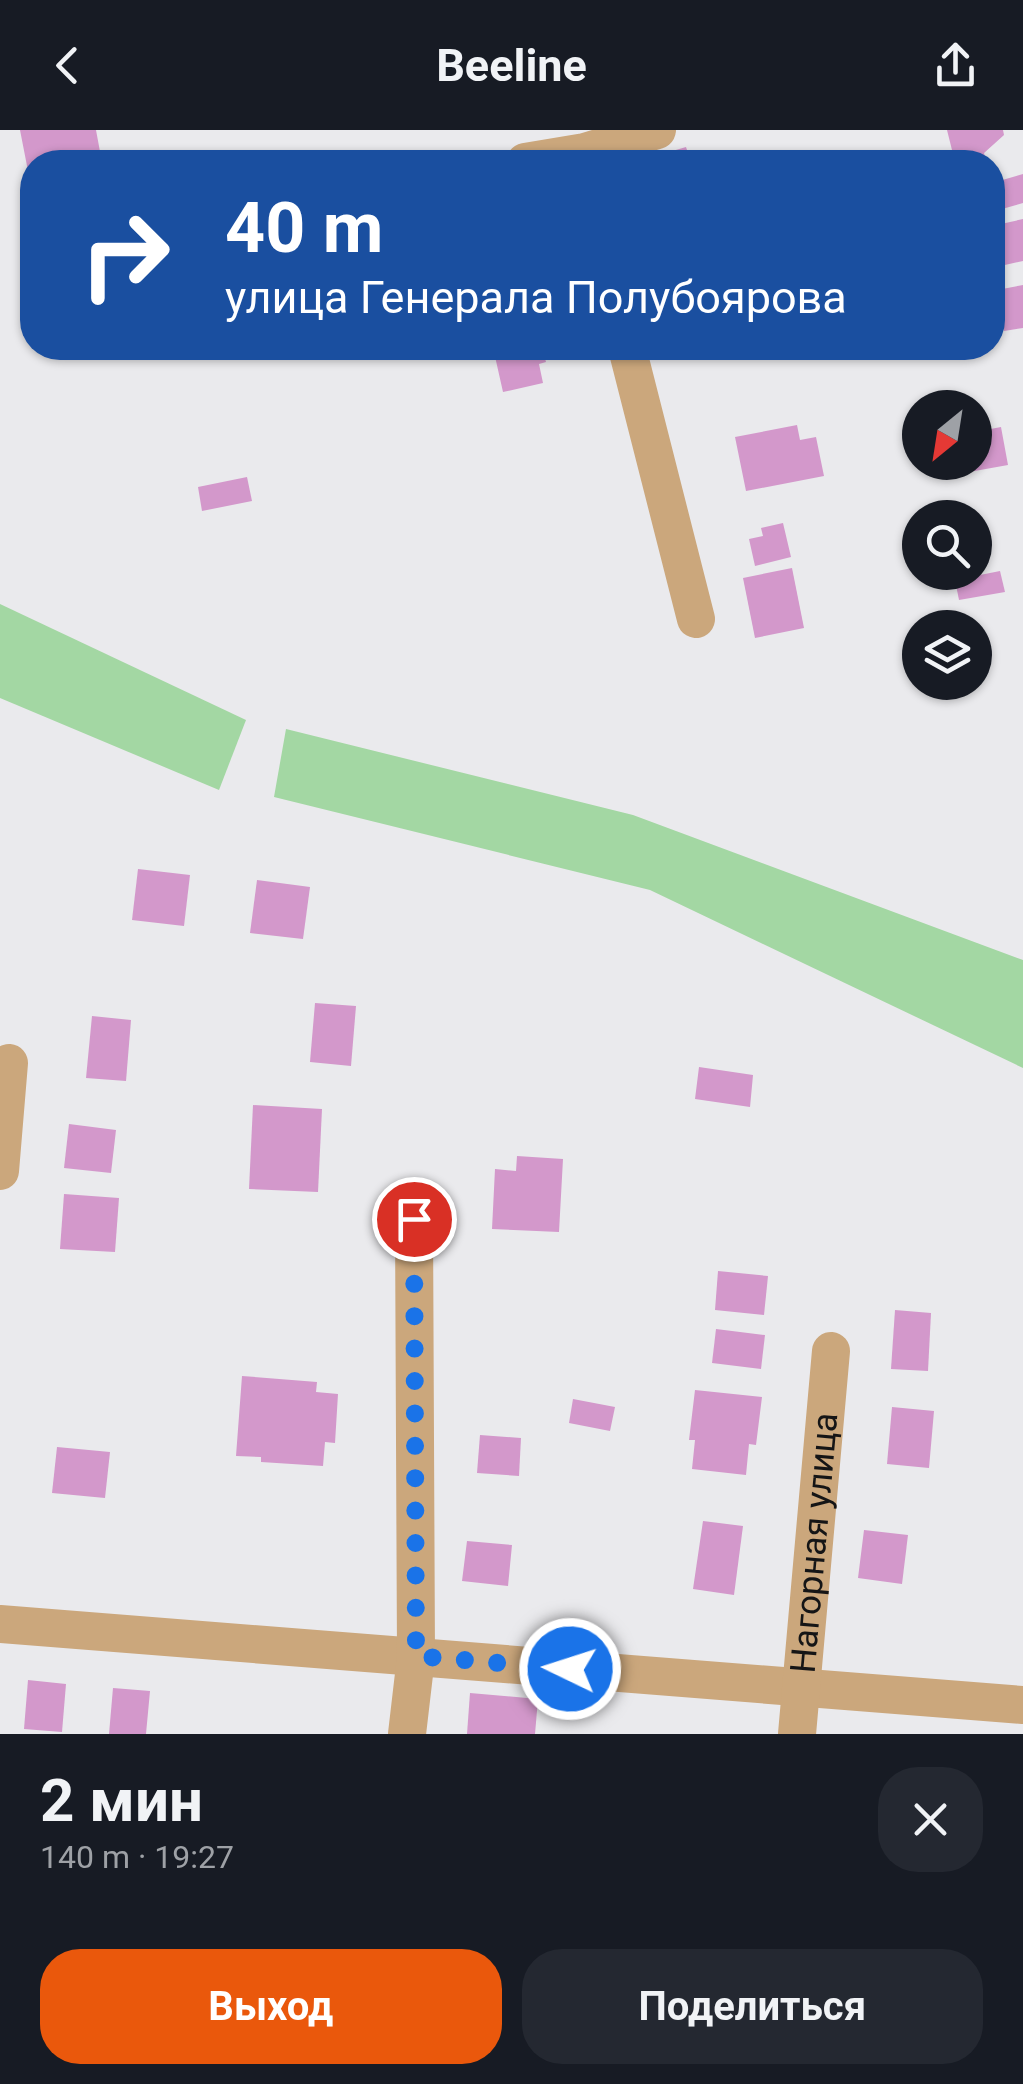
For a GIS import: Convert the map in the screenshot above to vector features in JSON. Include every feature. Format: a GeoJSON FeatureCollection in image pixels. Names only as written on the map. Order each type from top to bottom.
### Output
{"type":"FeatureCollection","features":[{"type":"Feature","properties":{"kind":"street"},"geometry":{"type":"LineString","coordinates":[[583,148],[658,130]]}},
{"type":"Feature","properties":{"kind":"street"},"geometry":{"type":"LineString","coordinates":[[631,360],[696,619]]}},
{"type":"Feature","properties":{"kind":"street"},"geometry":{"type":"LineString","coordinates":[[0,1170],[9,1063]]}},
{"type":"Feature","properties":{"kind":"street"},"geometry":{"type":"LineString","coordinates":[[407,1734],[416,1656],[414,1219]]}},
{"type":"Feature","properties":{"kind":"street","name":"Нагорная улица"},"geometry":{"type":"LineString","coordinates":[[797,1734],[832,1351]]}},
{"type":"Feature","properties":{"kind":"street"},"geometry":{"type":"LineString","coordinates":[[0,1624],[1023,1705]]}},
{"type":"Feature","properties":{"kind":"green space"},"geometry":{"type":"Polygon","coordinates":[[[0,604],[246,720],[219,790],[0,698],[0,604]]]}},
{"type":"Feature","properties":{"kind":"green space"},"geometry":{"type":"Polygon","coordinates":[[[286,729],[633,815],[1023,960],[1023,1068],[650,890],[274,797],[286,729]]]}},
{"type":"Feature","properties":{"kind":"building"},"geometry":{"type":"Polygon","coordinates":[[[20,130],[96,130],[100,150],[24,150],[20,130]]]}},
{"type":"Feature","properties":{"kind":"building"},"geometry":{"type":"Polygon","coordinates":[[[947,130],[1003,130],[1004,135],[987,150],[952,150],[947,130]]]}},
{"type":"Feature","properties":{"kind":"building"},"geometry":{"type":"Polygon","coordinates":[[[1023,174],[1023,203],[1005,208],[1005,179],[1023,174]]]}},
{"type":"Feature","properties":{"kind":"building"},"geometry":{"type":"Polygon","coordinates":[[[1023,219],[1023,261],[1005,265],[1005,223],[1023,219]]]}},
{"type":"Feature","properties":{"kind":"building"},"geometry":{"type":"Polygon","coordinates":[[[1023,285],[1023,328],[1005,331],[1005,288],[1023,285]]]}},
{"type":"Feature","properties":{"kind":"building"},"geometry":{"type":"Polygon","coordinates":[[[496,360],[545,360],[539,364],[543,383],[503,392],[496,360]]]}},
{"type":"Feature","properties":{"kind":"building"},"geometry":{"type":"Polygon","coordinates":[[[797,425],[800,440],[816,437],[824,476],[746,491],[735,437],[797,425]]]}},
{"type":"Feature","properties":{"kind":"building"},"geometry":{"type":"Polygon","coordinates":[[[1001,427],[1008,465],[992,468],[992,429],[1001,427]]]}},
{"type":"Feature","properties":{"kind":"building"},"geometry":{"type":"Polygon","coordinates":[[[247,477],[252,501],[202,511],[198,487],[247,477]]]}},
{"type":"Feature","properties":{"kind":"building"},"geometry":{"type":"Polygon","coordinates":[[[783,523],[791,557],[755,566],[749,539],[763,536],[761,528],[783,523]]]}},
{"type":"Feature","properties":{"kind":"building"},"geometry":{"type":"Polygon","coordinates":[[[792,568],[804,628],[755,638],[743,578],[792,568]]]}},
{"type":"Feature","properties":{"kind":"building"},"geometry":{"type":"Polygon","coordinates":[[[1000,571],[1005,592],[959,600],[957,590],[992,590],[992,573],[1000,571]]]}},
{"type":"Feature","properties":{"kind":"building"},"geometry":{"type":"Polygon","coordinates":[[[138,869],[190,875],[184,926],[132,920],[138,869]]]}},
{"type":"Feature","properties":{"kind":"building"},"geometry":{"type":"Polygon","coordinates":[[[257,880],[310,887],[303,939],[250,933],[257,880]]]}},
{"type":"Feature","properties":{"kind":"building"},"geometry":{"type":"Polygon","coordinates":[[[315,1003],[356,1006],[351,1066],[310,1062],[315,1003]]]}},
{"type":"Feature","properties":{"kind":"building"},"geometry":{"type":"Polygon","coordinates":[[[92,1016],[131,1020],[126,1081],[86,1078],[92,1016]]]}},
{"type":"Feature","properties":{"kind":"building"},"geometry":{"type":"Polygon","coordinates":[[[699,1067],[753,1075],[750,1107],[695,1099],[699,1067]]]}},
{"type":"Feature","properties":{"kind":"building"},"geometry":{"type":"Polygon","coordinates":[[[253,1105],[322,1109],[318,1192],[249,1189],[253,1105]]]}},
{"type":"Feature","properties":{"kind":"building"},"geometry":{"type":"Polygon","coordinates":[[[69,1124],[116,1130],[111,1173],[64,1168],[69,1124]]]}},
{"type":"Feature","properties":{"kind":"building"},"geometry":{"type":"Polygon","coordinates":[[[517,1156],[563,1159],[559,1232],[492,1229],[495,1169],[516,1171],[517,1156]]]}},
{"type":"Feature","properties":{"kind":"building"},"geometry":{"type":"Polygon","coordinates":[[[64,1194],[119,1198],[115,1252],[60,1249],[64,1194]]]}},
{"type":"Feature","properties":{"kind":"building"},"geometry":{"type":"Polygon","coordinates":[[[718,1271],[768,1276],[764,1315],[715,1310],[718,1271]]]}},
{"type":"Feature","properties":{"kind":"building"},"geometry":{"type":"Polygon","coordinates":[[[895,1310],[931,1313],[928,1371],[891,1369],[895,1310]]]}},
{"type":"Feature","properties":{"kind":"building"},"geometry":{"type":"Polygon","coordinates":[[[716,1329],[765,1335],[761,1369],[712,1363],[716,1329]]]}},
{"type":"Feature","properties":{"kind":"building"},"geometry":{"type":"Polygon","coordinates":[[[242,1376],[317,1382],[316,1392],[338,1394],[335,1443],[325,1442],[323,1466],[261,1462],[261,1457],[236,1456],[242,1376]]]}},
{"type":"Feature","properties":{"kind":"building"},"geometry":{"type":"Polygon","coordinates":[[[695,1390],[762,1397],[756,1445],[749,1444],[746,1475],[692,1469],[695,1440],[689,1440],[695,1390]]]}},
{"type":"Feature","properties":{"kind":"building"},"geometry":{"type":"Polygon","coordinates":[[[573,1399],[615,1407],[610,1431],[569,1423],[573,1399]]]}},
{"type":"Feature","properties":{"kind":"building"},"geometry":{"type":"Polygon","coordinates":[[[892,1407],[934,1411],[929,1468],[887,1464],[892,1407]]]}},
{"type":"Feature","properties":{"kind":"building"},"geometry":{"type":"Polygon","coordinates":[[[480,1435],[521,1438],[519,1476],[477,1473],[480,1435]]]}},
{"type":"Feature","properties":{"kind":"building"},"geometry":{"type":"Polygon","coordinates":[[[57,1447],[110,1452],[105,1498],[52,1493],[57,1447]]]}},
{"type":"Feature","properties":{"kind":"building"},"geometry":{"type":"Polygon","coordinates":[[[703,1521],[743,1526],[734,1595],[693,1589],[703,1521]]]}},
{"type":"Feature","properties":{"kind":"building"},"geometry":{"type":"Polygon","coordinates":[[[864,1530],[908,1535],[902,1584],[858,1578],[864,1530]]]}},
{"type":"Feature","properties":{"kind":"building"},"geometry":{"type":"Polygon","coordinates":[[[467,1541],[512,1545],[508,1586],[462,1581],[467,1541]]]}},
{"type":"Feature","properties":{"kind":"building"},"geometry":{"type":"Polygon","coordinates":[[[28,1680],[66,1684],[62,1732],[24,1729],[28,1680]]]}},
{"type":"Feature","properties":{"kind":"building"},"geometry":{"type":"Polygon","coordinates":[[[113,1688],[150,1691],[146,1734],[109,1734],[113,1688]]]}},
{"type":"Feature","properties":{"kind":"building"},"geometry":{"type":"Polygon","coordinates":[[[470,1693],[538,1699],[535,1734],[467,1734],[470,1693]]]}},
{"type":"Feature","properties":{"kind":"route"},"geometry":{"type":"LineString","coordinates":[[414,1219],[416,1656],[570,1669]]}}]}
